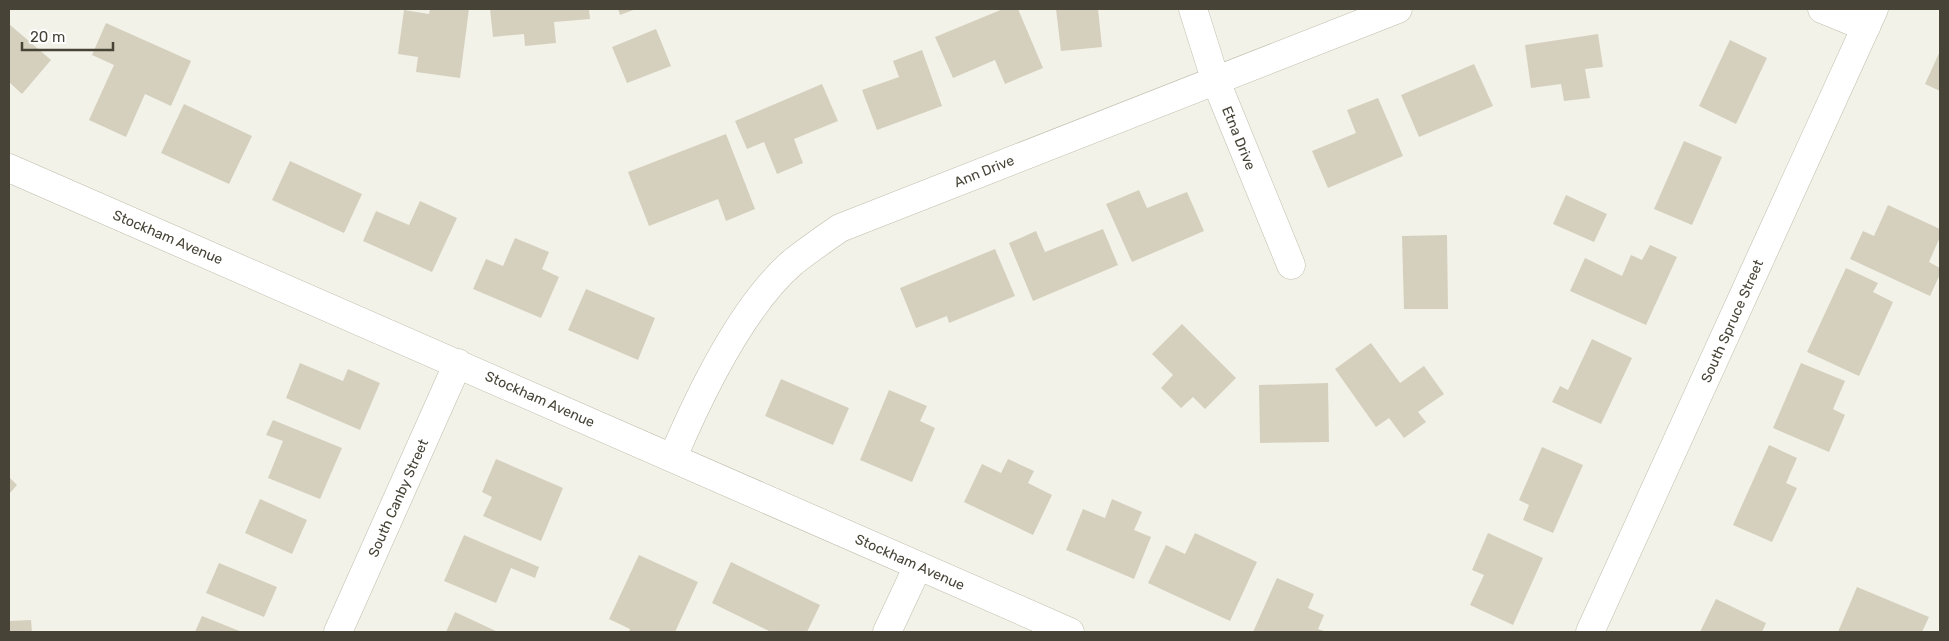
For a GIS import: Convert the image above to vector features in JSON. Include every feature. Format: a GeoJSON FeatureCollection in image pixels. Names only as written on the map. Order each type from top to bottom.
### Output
{"type":"FeatureCollection","features":[{"type":"Feature","properties":{"kind":"street","name":"Etna Drive"},"geometry":{"type":"LineString","coordinates":[[1193,9],[1215,79],[1291,265]]}},
{"type":"Feature","properties":{"kind":"street","name":"Ann Drive"},"geometry":{"type":"LineString","coordinates":[[673,457],[695,405],[759,299],[792,263],[840,228],[1215,79],[1398,9]]}},
{"type":"Feature","properties":{"kind":"street"},"geometry":{"type":"LineString","coordinates":[[1822,9],[1870,18]]}},
{"type":"Feature","properties":{"kind":"street","name":"South Spruce Street"},"geometry":{"type":"LineString","coordinates":[[1590,632],[1870,18]]}},
{"type":"Feature","properties":{"kind":"street","name":"Stockham Avenue"},"geometry":{"type":"LineString","coordinates":[[9,168],[1070,632]]}},
{"type":"Feature","properties":{"kind":"street","name":"South Canby Street"},"geometry":{"type":"LineString","coordinates":[[338,632],[458,363]]}},
{"type":"Feature","properties":{"kind":"street"},"geometry":{"type":"LineString","coordinates":[[887,632],[918,566]]}},
{"type":"Feature","properties":{"kind":"building"},"geometry":{"type":"Polygon","coordinates":[[[430,9],[469,9],[460,78],[416,72],[418,57],[398,54],[404,10],[429,14],[430,9]]]}},
{"type":"Feature","properties":{"kind":"building"},"geometry":{"type":"Polygon","coordinates":[[[490,9],[589,9],[590,19],[554,22],[556,43],[525,46],[524,34],[493,37],[490,9]]]}},
{"type":"Feature","properties":{"kind":"building"},"geometry":{"type":"Polygon","coordinates":[[[618,9],[636,9],[620,15],[618,9]]]}},
{"type":"Feature","properties":{"kind":"building"},"geometry":{"type":"Polygon","coordinates":[[[1003,9],[1018,9],[1043,68],[1005,84],[995,60],[953,78],[935,37],[1003,9]]]}},
{"type":"Feature","properties":{"kind":"building"},"geometry":{"type":"Polygon","coordinates":[[[1056,9],[1098,9],[1102,47],[1061,51],[1056,9]]]}},
{"type":"Feature","properties":{"kind":"building"},"geometry":{"type":"Polygon","coordinates":[[[106,23],[191,61],[171,106],[145,94],[126,137],[89,120],[114,65],[92,55],[106,23]]]}},
{"type":"Feature","properties":{"kind":"building"},"geometry":{"type":"Polygon","coordinates":[[[9,24],[51,60],[22,94],[9,82],[9,24]]]}},
{"type":"Feature","properties":{"kind":"building"},"geometry":{"type":"Polygon","coordinates":[[[656,29],[671,66],[627,83],[612,47],[656,29]]]}},
{"type":"Feature","properties":{"kind":"building"},"geometry":{"type":"Polygon","coordinates":[[[1598,34],[1603,67],[1585,69],[1590,98],[1564,101],[1561,84],[1531,88],[1525,45],[1598,34]]]}},
{"type":"Feature","properties":{"kind":"building"},"geometry":{"type":"Polygon","coordinates":[[[1730,40],[1767,58],[1736,124],[1699,106],[1730,40]]]}},
{"type":"Feature","properties":{"kind":"building"},"geometry":{"type":"Polygon","coordinates":[[[922,50],[942,106],[877,130],[862,90],[899,77],[893,61],[922,50]]]}},
{"type":"Feature","properties":{"kind":"building"},"geometry":{"type":"Polygon","coordinates":[[[1940,51],[1940,91],[1925,84],[1940,51]]]}},
{"type":"Feature","properties":{"kind":"building"},"geometry":{"type":"Polygon","coordinates":[[[1474,64],[1493,106],[1419,137],[1401,95],[1474,64]]]}},
{"type":"Feature","properties":{"kind":"building"},"geometry":{"type":"Polygon","coordinates":[[[822,84],[838,121],[794,139],[803,163],[777,174],[764,142],[747,149],[735,121],[822,84]]]}},
{"type":"Feature","properties":{"kind":"building"},"geometry":{"type":"Polygon","coordinates":[[[1378,98],[1403,156],[1328,188],[1312,151],[1356,133],[1347,110],[1378,98]]]}},
{"type":"Feature","properties":{"kind":"building"},"geometry":{"type":"Polygon","coordinates":[[[184,104],[252,136],[229,184],[161,153],[184,104]]]}},
{"type":"Feature","properties":{"kind":"building"},"geometry":{"type":"Polygon","coordinates":[[[726,134],[755,209],[726,221],[718,199],[649,226],[628,172],[726,134]]]}},
{"type":"Feature","properties":{"kind":"building"},"geometry":{"type":"Polygon","coordinates":[[[1684,141],[1722,157],[1692,225],[1654,209],[1684,141]]]}},
{"type":"Feature","properties":{"kind":"building"},"geometry":{"type":"Polygon","coordinates":[[[290,161],[362,194],[344,233],[272,200],[290,161]]]}},
{"type":"Feature","properties":{"kind":"building"},"geometry":{"type":"Polygon","coordinates":[[[1139,190],[1147,208],[1187,192],[1204,231],[1132,262],[1106,204],[1139,190]]]}},
{"type":"Feature","properties":{"kind":"building"},"geometry":{"type":"Polygon","coordinates":[[[1566,195],[1607,214],[1594,242],[1553,224],[1566,195]]]}},
{"type":"Feature","properties":{"kind":"building"},"geometry":{"type":"Polygon","coordinates":[[[420,201],[457,218],[432,272],[363,241],[376,211],[409,225],[420,201]]]}},
{"type":"Feature","properties":{"kind":"building"},"geometry":{"type":"Polygon","coordinates":[[[1888,205],[1940,229],[1940,237],[1929,262],[1940,268],[1940,274],[1930,296],[1850,259],[1863,231],[1874,236],[1888,205]]]}},
{"type":"Feature","properties":{"kind":"building"},"geometry":{"type":"Polygon","coordinates":[[[1103,229],[1118,265],[1033,301],[1009,243],[1036,231],[1045,252],[1103,229]]]}},
{"type":"Feature","properties":{"kind":"building"},"geometry":{"type":"Polygon","coordinates":[[[1447,235],[1448,309],[1404,309],[1402,236],[1447,235]]]}},
{"type":"Feature","properties":{"kind":"building"},"geometry":{"type":"Polygon","coordinates":[[[515,238],[549,252],[542,269],[559,277],[541,318],[473,289],[486,259],[503,266],[515,238]]]}},
{"type":"Feature","properties":{"kind":"building"},"geometry":{"type":"Polygon","coordinates":[[[1650,245],[1677,257],[1646,325],[1570,291],[1585,258],[1622,276],[1631,255],[1642,260],[1650,245]]]}},
{"type":"Feature","properties":{"kind":"building"},"geometry":{"type":"Polygon","coordinates":[[[995,249],[1015,296],[949,323],[947,316],[916,328],[900,288],[995,249]]]}},
{"type":"Feature","properties":{"kind":"building"},"geometry":{"type":"Polygon","coordinates":[[[1846,268],[1878,283],[1873,292],[1893,302],[1859,376],[1807,352],[1846,268]]]}},
{"type":"Feature","properties":{"kind":"building"},"geometry":{"type":"Polygon","coordinates":[[[586,289],[655,318],[638,360],[568,330],[586,289]]]}},
{"type":"Feature","properties":{"kind":"building"},"geometry":{"type":"Polygon","coordinates":[[[1182,324],[1236,378],[1205,409],[1193,397],[1181,408],[1161,388],[1173,375],[1152,354],[1182,324]]]}},
{"type":"Feature","properties":{"kind":"building"},"geometry":{"type":"Polygon","coordinates":[[[1592,339],[1632,358],[1601,424],[1552,402],[1560,386],[1568,390],[1592,339]]]}},
{"type":"Feature","properties":{"kind":"building"},"geometry":{"type":"Polygon","coordinates":[[[1371,343],[1400,383],[1424,366],[1444,394],[1418,412],[1426,422],[1404,438],[1389,418],[1376,427],[1335,369],[1371,343]]]}},
{"type":"Feature","properties":{"kind":"building"},"geometry":{"type":"Polygon","coordinates":[[[300,363],[343,381],[348,369],[380,383],[360,430],[286,398],[300,363]]]}},
{"type":"Feature","properties":{"kind":"building"},"geometry":{"type":"Polygon","coordinates":[[[1801,363],[1845,381],[1833,409],[1845,415],[1829,452],[1773,428],[1801,363]]]}},
{"type":"Feature","properties":{"kind":"building"},"geometry":{"type":"Polygon","coordinates":[[[781,379],[849,408],[833,445],[765,416],[781,379]]]}},
{"type":"Feature","properties":{"kind":"building"},"geometry":{"type":"Polygon","coordinates":[[[1328,383],[1329,442],[1260,443],[1259,385],[1328,383]]]}},
{"type":"Feature","properties":{"kind":"building"},"geometry":{"type":"Polygon","coordinates":[[[889,390],[927,406],[920,421],[935,428],[912,482],[860,460],[889,390]]]}},
{"type":"Feature","properties":{"kind":"building"},"geometry":{"type":"Polygon","coordinates":[[[273,420],[342,448],[320,499],[268,478],[283,441],[266,435],[273,420]]]}},
{"type":"Feature","properties":{"kind":"building"},"geometry":{"type":"Polygon","coordinates":[[[1769,445],[1797,458],[1786,483],[1797,488],[1772,542],[1733,525],[1769,445]]]}},
{"type":"Feature","properties":{"kind":"building"},"geometry":{"type":"Polygon","coordinates":[[[1542,447],[1583,465],[1553,533],[1523,520],[1529,505],[1519,500],[1542,447]]]}},
{"type":"Feature","properties":{"kind":"building"},"geometry":{"type":"Polygon","coordinates":[[[496,459],[563,488],[541,541],[483,516],[492,497],[482,492],[496,459]]]}},
{"type":"Feature","properties":{"kind":"building"},"geometry":{"type":"Polygon","coordinates":[[[1008,459],[1034,471],[1028,483],[1052,495],[1033,535],[964,502],[982,464],[1001,473],[1008,459]]]}},
{"type":"Feature","properties":{"kind":"building"},"geometry":{"type":"Polygon","coordinates":[[[9,477],[17,485],[9,494],[9,477]]]}},
{"type":"Feature","properties":{"kind":"building"},"geometry":{"type":"Polygon","coordinates":[[[260,499],[307,520],[292,554],[245,533],[260,499]]]}},
{"type":"Feature","properties":{"kind":"building"},"geometry":{"type":"Polygon","coordinates":[[[1112,499],[1142,512],[1134,530],[1151,537],[1134,579],[1066,550],[1083,509],[1105,518],[1112,499]]]}},
{"type":"Feature","properties":{"kind":"building"},"geometry":{"type":"Polygon","coordinates":[[[1195,533],[1257,562],[1230,621],[1148,583],[1166,545],[1185,554],[1195,533]]]}},
{"type":"Feature","properties":{"kind":"building"},"geometry":{"type":"Polygon","coordinates":[[[1488,533],[1543,558],[1513,625],[1470,605],[1484,575],[1472,570],[1488,533]]]}},
{"type":"Feature","properties":{"kind":"building"},"geometry":{"type":"Polygon","coordinates":[[[464,535],[539,567],[535,578],[511,568],[496,603],[444,581],[464,535]]]}},
{"type":"Feature","properties":{"kind":"building"},"geometry":{"type":"Polygon","coordinates":[[[639,555],[698,582],[675,632],[629,632],[630,629],[609,619],[639,555]]]}},
{"type":"Feature","properties":{"kind":"building"},"geometry":{"type":"Polygon","coordinates":[[[731,562],[820,605],[807,632],[771,632],[712,603],[731,562]]]}},
{"type":"Feature","properties":{"kind":"building"},"geometry":{"type":"Polygon","coordinates":[[[219,563],[277,587],[264,617],[206,593],[219,563]]]}},
{"type":"Feature","properties":{"kind":"building"},"geometry":{"type":"Polygon","coordinates":[[[1277,578],[1314,594],[1308,608],[1324,615],[1318,629],[1327,632],[1253,632],[1277,578]]]}},
{"type":"Feature","properties":{"kind":"building"},"geometry":{"type":"Polygon","coordinates":[[[1857,587],[1929,617],[1922,632],[1838,632],[1857,587]]]}},
{"type":"Feature","properties":{"kind":"building"},"geometry":{"type":"Polygon","coordinates":[[[1716,599],[1766,623],[1762,632],[1700,632],[1716,599]]]}},
{"type":"Feature","properties":{"kind":"building"},"geometry":{"type":"Polygon","coordinates":[[[455,612],[498,632],[446,632],[455,612]]]}},
{"type":"Feature","properties":{"kind":"building"},"geometry":{"type":"Polygon","coordinates":[[[202,616],[242,632],[195,632],[202,616]]]}},
{"type":"Feature","properties":{"kind":"building"},"geometry":{"type":"Polygon","coordinates":[[[31,620],[32,632],[9,632],[9,621],[31,620]]]}}]}
